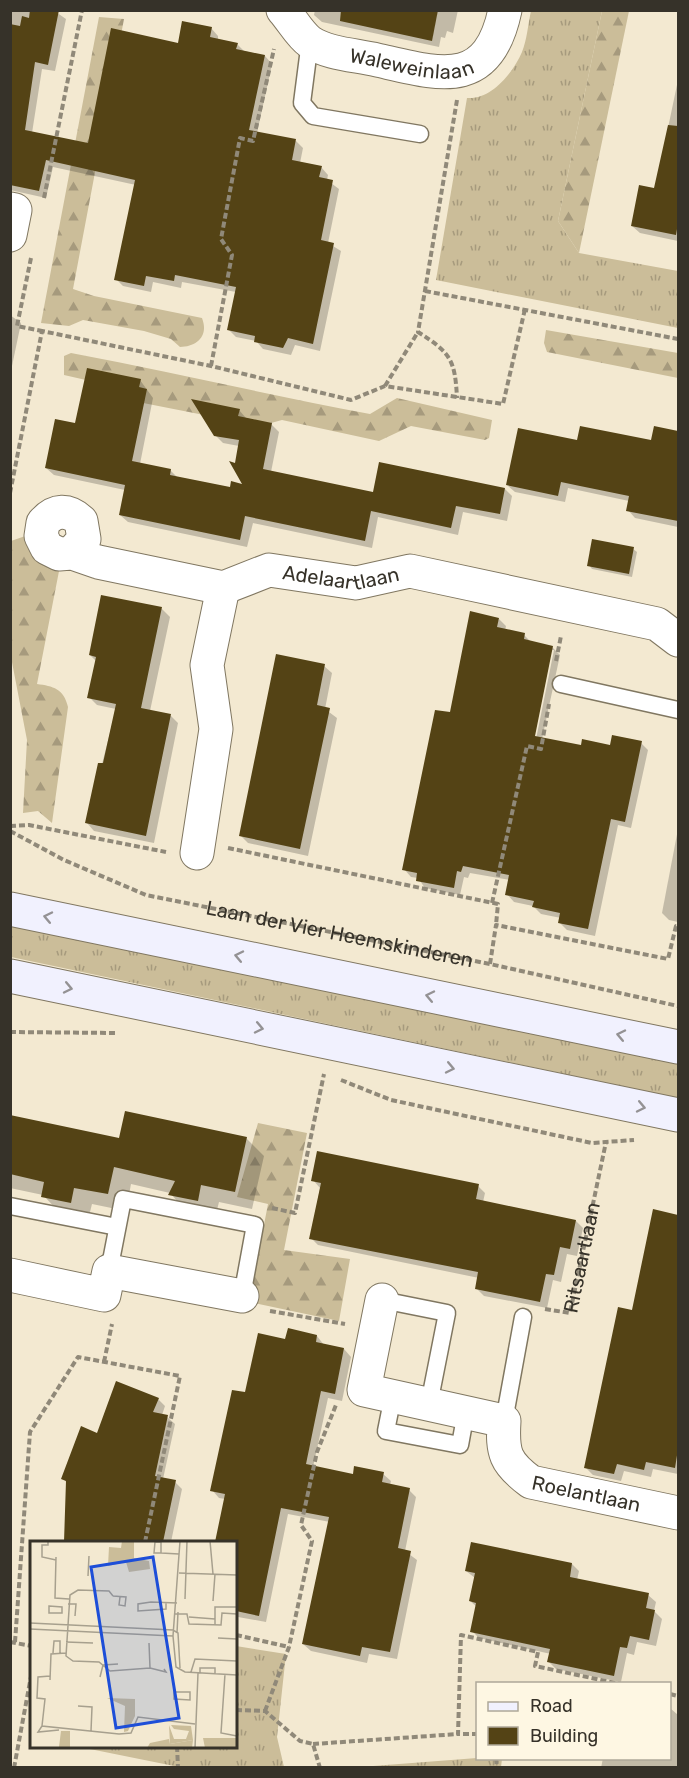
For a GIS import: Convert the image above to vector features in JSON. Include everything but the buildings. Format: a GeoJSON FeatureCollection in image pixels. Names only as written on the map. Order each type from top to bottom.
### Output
{"type":"FeatureCollection","features":[{"type":"Feature","properties":{"kind":"street","name":"Waleweinlaan"},"geometry":{"type":"LineString","coordinates":[[296,25],[329,50],[437,73],[462,70],[486,58],[501,33],[505,10]]}},
{"type":"Feature","properties":{"kind":"street"},"geometry":{"type":"LineString","coordinates":[[21,245],[15,210],[26,209]]}},
{"type":"Feature","properties":{"kind":"street"},"geometry":{"type":"LineString","coordinates":[[72,553],[98,562],[223,588],[207,665],[216,729],[198,847]]}},
{"type":"Feature","properties":{"kind":"street","name":"Adelaartlaan"},"geometry":{"type":"LineString","coordinates":[[223,588],[269,570],[356,583],[410,571],[657,624],[678,640]]}},
{"type":"Feature","properties":{"kind":"street","name":"Laan der Vier Heemskinderen"},"geometry":{"type":"LineString","coordinates":[[10,909],[678,1047]]}},
{"type":"Feature","properties":{"kind":"street"},"geometry":{"type":"LineString","coordinates":[[10,976],[678,1115]]}},
{"type":"Feature","properties":{"kind":"street"},"geometry":{"type":"LineString","coordinates":[[10,1275],[104,1295],[109,1271],[242,1296]]}},
{"type":"Feature","properties":{"kind":"street"},"geometry":{"type":"LineString","coordinates":[[379,1315],[378,1393],[504,1421]]}},
{"type":"Feature","properties":{"kind":"street","name":"Roelantlaan"},"geometry":{"type":"LineString","coordinates":[[504,1421],[502,1446],[512,1468],[531,1482],[678,1513]]}},
{"type":"Feature","properties":{"kind":"lane"},"geometry":{"type":"LineString","coordinates":[[296,25],[302,103],[313,116],[420,134]]}},
{"type":"Feature","properties":{"kind":"lane"},"geometry":{"type":"LineString","coordinates":[[556,683],[678,710]]}},
{"type":"Feature","properties":{"kind":"lane"},"geometry":{"type":"LineString","coordinates":[[109,1271],[123,1199],[255,1225],[242,1296]]}},
{"type":"Feature","properties":{"kind":"lane"},"geometry":{"type":"LineString","coordinates":[[10,1206],[117,1227]]}},
{"type":"Feature","properties":{"kind":"lane"},"geometry":{"type":"LineString","coordinates":[[379,1315],[447,1313],[429,1404]]}},
{"type":"Feature","properties":{"kind":"lane"},"geometry":{"type":"LineString","coordinates":[[504,1421],[524,1317]]}},
{"type":"Feature","properties":{"kind":"lane"},"geometry":{"type":"LineString","coordinates":[[378,1393],[386,1431],[460,1445],[466,1412]]}},
{"type":"Feature","properties":{"kind":"path"},"geometry":{"type":"LineString","coordinates":[[26,209],[82,10]]}},
{"type":"Feature","properties":{"kind":"path"},"geometry":{"type":"LineString","coordinates":[[211,366],[232,255],[221,239],[240,138],[253,141],[275,47],[296,25]]}},
{"type":"Feature","properties":{"kind":"path"},"geometry":{"type":"LineString","coordinates":[[385,386],[418,332],[462,70]]}},
{"type":"Feature","properties":{"kind":"path"},"geometry":{"type":"LineString","coordinates":[[21,245],[17,326],[211,366],[351,400],[385,386],[503,404],[525,309]]}},
{"type":"Feature","properties":{"kind":"path"},"geometry":{"type":"LineString","coordinates":[[425,291],[678,339]]}},
{"type":"Feature","properties":{"kind":"path"},"geometry":{"type":"LineString","coordinates":[[10,493],[42,331]]}},
{"type":"Feature","properties":{"kind":"path"},"geometry":{"type":"LineString","coordinates":[[418,332],[442,347],[456,369],[457,398]]}},
{"type":"Feature","properties":{"kind":"path"},"geometry":{"type":"LineString","coordinates":[[492,903],[527,746],[541,749],[556,683],[566,605]]}},
{"type":"Feature","properties":{"kind":"path"},"geometry":{"type":"LineString","coordinates":[[10,740],[10,752]]}},
{"type":"Feature","properties":{"kind":"path"},"geometry":{"type":"LineString","coordinates":[[10,828],[29,825],[165,852],[198,847],[498,904],[490,964]]}},
{"type":"Feature","properties":{"kind":"path","name":"Laan der Vier Heemskinderen"},"geometry":{"type":"LineString","coordinates":[[10,828],[64,860],[146,895],[490,964],[678,1005]]}},
{"type":"Feature","properties":{"kind":"path"},"geometry":{"type":"LineString","coordinates":[[496,925],[668,959],[677,926]]}},
{"type":"Feature","properties":{"kind":"path"},"geometry":{"type":"LineString","coordinates":[[10,1032],[128,1033]]}},
{"type":"Feature","properties":{"kind":"path"},"geometry":{"type":"LineString","coordinates":[[314,1068],[391,1100],[592,1143],[639,1139]]}},
{"type":"Feature","properties":{"kind":"path"},"geometry":{"type":"LineString","coordinates":[[255,1225],[260,1206],[295,1214],[325,1073]]}},
{"type":"Feature","properties":{"kind":"path","name":"Ritsaartlaan"},"geometry":{"type":"LineString","coordinates":[[524,1317],[525,1305],[570,1314],[606,1142]]}},
{"type":"Feature","properties":{"kind":"path"},"geometry":{"type":"LineString","coordinates":[[242,1296],[248,1307],[379,1315]]}},
{"type":"Feature","properties":{"kind":"path"},"geometry":{"type":"LineString","coordinates":[[30,1646],[13,1642],[30,1432],[78,1357],[180,1376],[144,1541]]}},
{"type":"Feature","properties":{"kind":"path"},"geometry":{"type":"LineString","coordinates":[[265,1711],[289,1647],[312,1541],[301,1525],[317,1452],[335,1406],[378,1393]]}},
{"type":"Feature","properties":{"kind":"path"},"geometry":{"type":"LineString","coordinates":[[237,1635],[289,1647]]}},
{"type":"Feature","properties":{"kind":"path"},"geometry":{"type":"LineString","coordinates":[[458,1734],[461,1635],[538,1652],[535,1666],[615,1682]]}},
{"type":"Feature","properties":{"kind":"path"},"geometry":{"type":"LineString","coordinates":[[14,1767],[30,1682]]}},
{"type":"Feature","properties":{"kind":"path"},"geometry":{"type":"LineString","coordinates":[[237,1710],[265,1711],[300,1741],[313,1744],[476,1734]]}},
{"type":"Feature","properties":{"kind":"path"},"geometry":{"type":"LineString","coordinates":[[313,1744],[320,1767]]}},
{"type":"Feature","properties":{"kind":"path"},"geometry":{"type":"LineString","coordinates":[[177,1748],[178,1767]]}},
{"type":"Feature","properties":{"kind":"green space"},"geometry":{"type":"Polygon","coordinates":[[[531,11],[602,11],[558,221],[579,253],[678,271],[678,328],[436,280],[467,98],[484,95],[493,90],[513,68],[524,47],[531,11]]]}},
{"type":"Feature","properties":{"kind":"green space"},"geometry":{"type":"Polygon","coordinates":[[[602,11],[629,11],[579,253],[558,221],[602,11]]]}},
{"type":"Feature","properties":{"kind":"green space"},"geometry":{"type":"Polygon","coordinates":[[[99,17],[124,19],[73,289],[94,296],[202,318],[203,335],[192,345],[180,347],[171,339],[144,331],[83,320],[69,326],[41,323],[99,17]]]}},
{"type":"Feature","properties":{"kind":"green space"},"geometry":{"type":"Polygon","coordinates":[[[546,330],[678,353],[678,378],[547,352],[544,343],[546,330]]]}},
{"type":"Feature","properties":{"kind":"green space"},"geometry":{"type":"Polygon","coordinates":[[[71,353],[370,414],[397,398],[492,420],[489,438],[485,440],[411,426],[379,441],[282,420],[260,426],[133,401],[121,388],[64,375],[64,356],[71,353]]]}},
{"type":"Feature","properties":{"kind":"green space"},"geometry":{"type":"Polygon","coordinates":[[[31,534],[60,566],[37,684],[61,692],[68,707],[52,823],[38,811],[23,813],[27,740],[11,657],[11,541],[31,534]]]}},
{"type":"Feature","properties":{"kind":"green space"},"geometry":{"type":"Polygon","coordinates":[[[11,922],[678,1058],[678,1098],[11,957],[11,922]]]}},
{"type":"Feature","properties":{"kind":"green space"},"geometry":{"type":"Polygon","coordinates":[[[258,1123],[307,1133],[284,1250],[350,1259],[339,1321],[249,1302],[268,1204],[237,1197],[258,1123]]]}},
{"type":"Feature","properties":{"kind":"green space"},"geometry":{"type":"Polygon","coordinates":[[[237,1646],[286,1654],[277,1737],[284,1767],[179,1767],[85,1748],[237,1748],[237,1646]]]}},
{"type":"Feature","properties":{"kind":"green space"},"geometry":{"type":"Polygon","coordinates":[[[476,1758],[476,1760],[502,1760],[501,1767],[360,1767],[476,1758]]]}}]}
